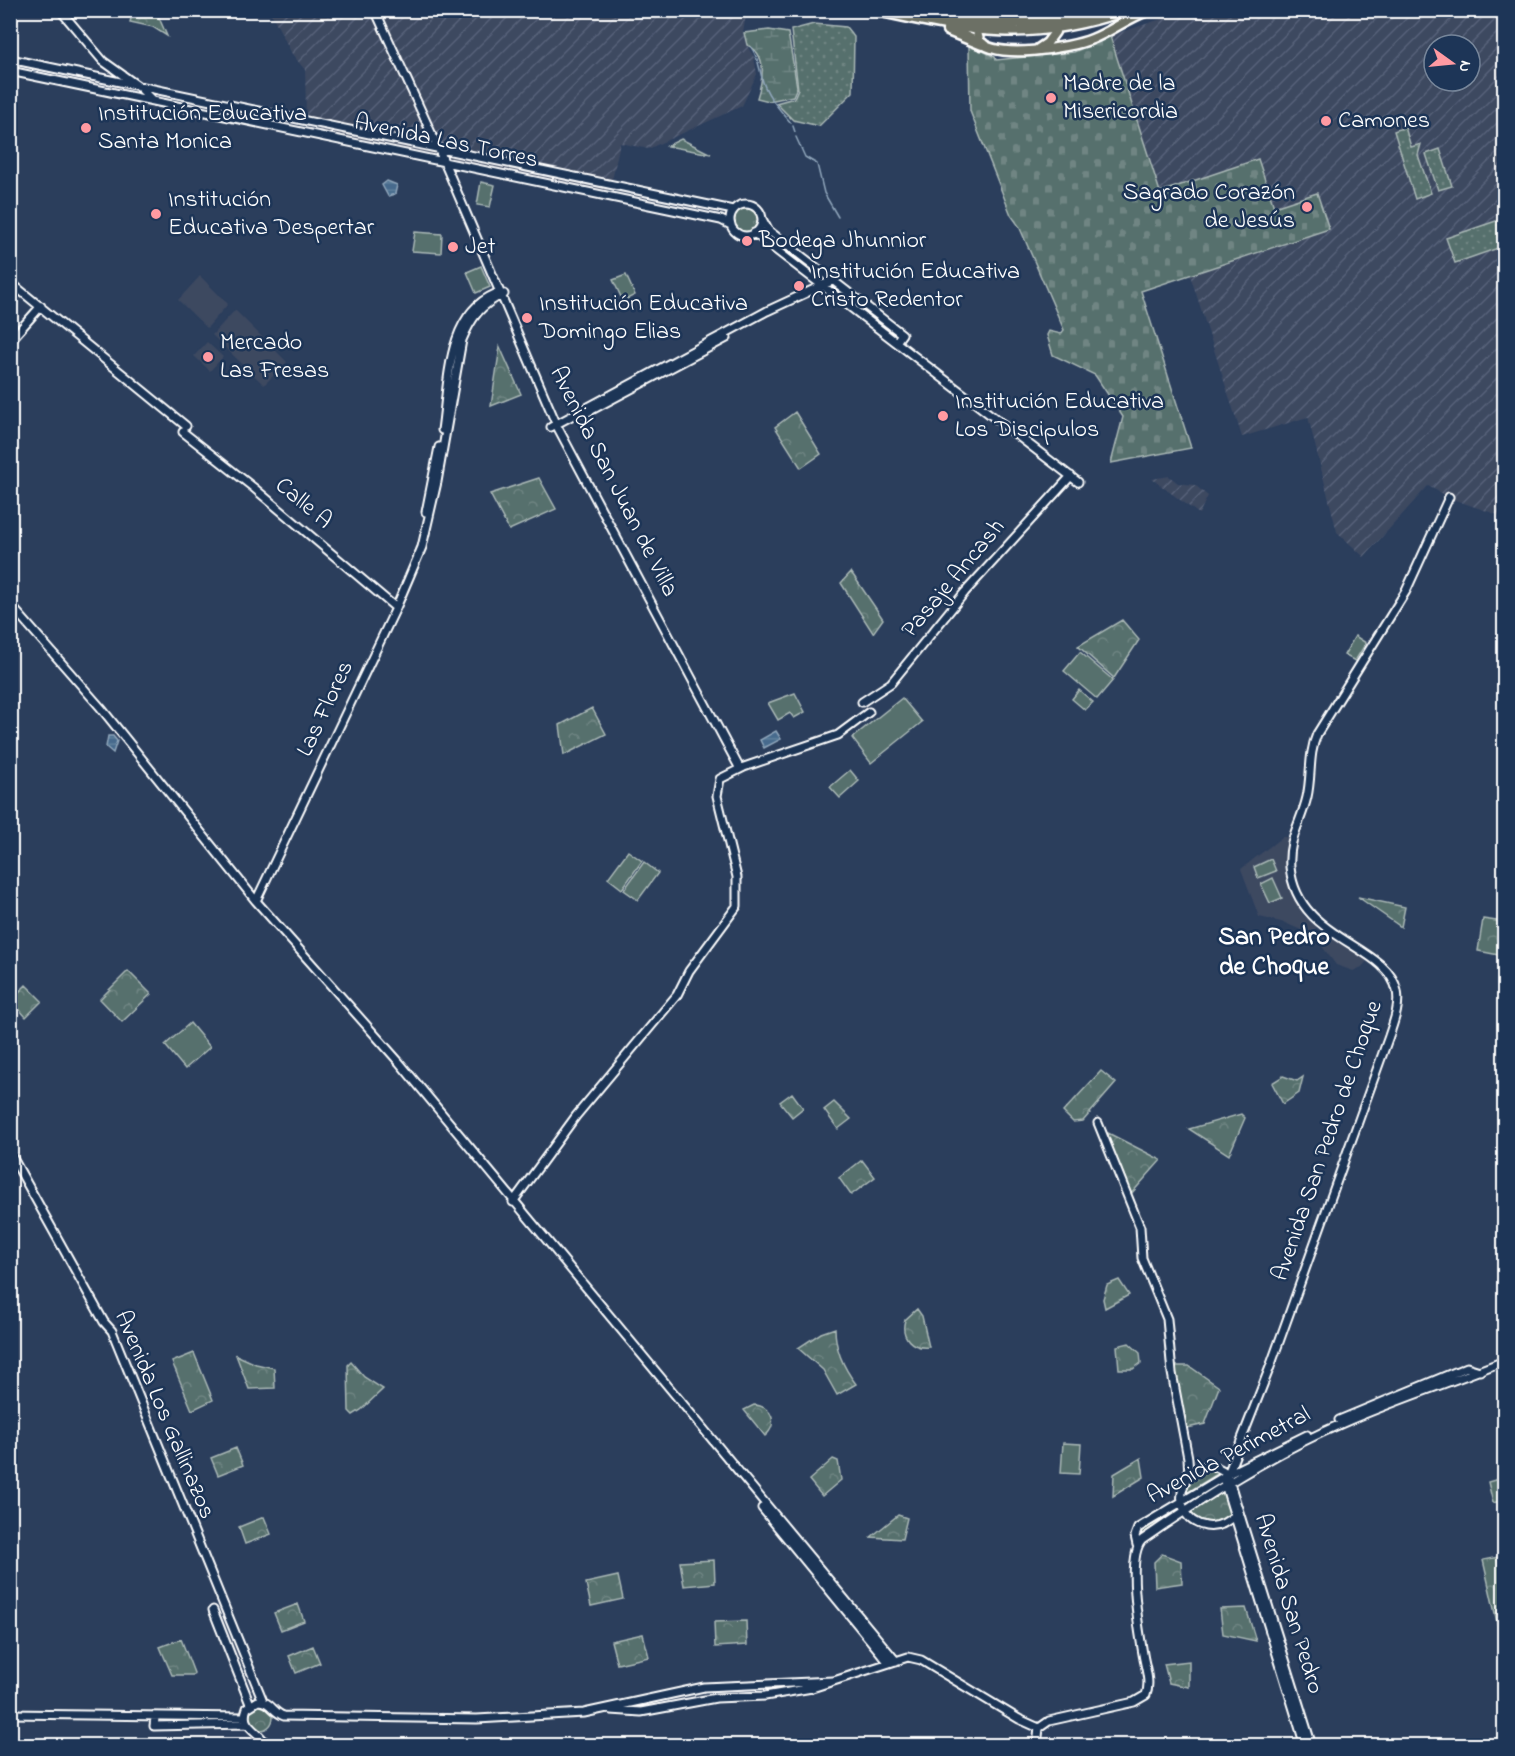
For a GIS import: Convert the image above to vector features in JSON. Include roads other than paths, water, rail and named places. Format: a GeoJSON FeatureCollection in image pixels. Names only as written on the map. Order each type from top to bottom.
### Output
{"type":"FeatureCollection","features":[{"type":"Feature","properties":{"kind":"highway"},"geometry":{"type":"LineString","coordinates":[[877,10],[923,20],[1023,32],[1099,11]]}},
{"type":"Feature","properties":{"kind":"highway"},"geometry":{"type":"LineString","coordinates":[[910,10],[978,26]]}},
{"type":"Feature","properties":{"kind":"highway"},"geometry":{"type":"LineString","coordinates":[[941,10],[1001,11]]}},
{"type":"Feature","properties":{"kind":"highway"},"geometry":{"type":"LineString","coordinates":[[1055,24],[1125,10]]}},
{"type":"Feature","properties":{"kind":"highway"},"geometry":{"type":"LineString","coordinates":[[1043,13],[1099,11]]}},
{"type":"Feature","properties":{"kind":"highway"},"geometry":{"type":"LineString","coordinates":[[923,20],[982,44]]}},
{"type":"Feature","properties":{"kind":"main road"},"geometry":{"type":"LineString","coordinates":[[1038,50],[1050,40],[1055,24],[1043,13],[1001,11],[978,26],[982,44],[1001,51],[1038,50],[1089,40],[1150,10]]}},
{"type":"Feature","properties":{"kind":"street"},"geometry":{"type":"LineString","coordinates":[[60,10],[103,61],[138,86],[152,100]]}},
{"type":"Feature","properties":{"kind":"street","name":"Avenida San Juan de Villa"},"geometry":{"type":"LineString","coordinates":[[377,10],[441,150],[559,425],[742,768]]}},
{"type":"Feature","properties":{"kind":"street","name":"Avenida Las Torres"},"geometry":{"type":"LineString","coordinates":[[10,59],[733,210]]}},
{"type":"Feature","properties":{"kind":"street","name":"Avenida Las Torres"},"geometry":{"type":"LineString","coordinates":[[10,71],[722,220],[731,225]]}},
{"type":"Feature","properties":{"kind":"street"},"geometry":{"type":"LineString","coordinates":[[762,219],[761,225],[754,233],[741,235],[731,225],[733,210],[743,204],[752,205],[759,210],[768,230],[902,334],[896,342]]}},
{"type":"Feature","properties":{"kind":"street"},"geometry":{"type":"LineString","coordinates":[[754,233],[824,284],[1078,482]]}},
{"type":"Feature","properties":{"kind":"street"},"geometry":{"type":"LineString","coordinates":[[559,425],[682,364],[773,309],[834,280]]}},
{"type":"Feature","properties":{"kind":"street","name":"Calle A"},"geometry":{"type":"LineString","coordinates":[[10,282],[396,608]]}},
{"type":"Feature","properties":{"kind":"street","name":"Las Flores"},"geometry":{"type":"LineString","coordinates":[[256,901],[396,608],[422,547],[456,339],[465,320],[476,305],[502,293]]}},
{"type":"Feature","properties":{"kind":"street"},"geometry":{"type":"LineString","coordinates":[[10,341],[40,306]]}},
{"type":"Feature","properties":{"kind":"street","name":"Pasaje Ancash"},"geometry":{"type":"LineString","coordinates":[[862,702],[891,682],[965,592],[1071,476]]}},
{"type":"Feature","properties":{"kind":"street","name":"Avenida San Pedro de Choque"},"geometry":{"type":"LineString","coordinates":[[1226,1480],[1389,1035],[1397,1004],[1394,982],[1385,969],[1307,912],[1290,869],[1292,835],[1306,801],[1310,783],[1310,756],[1317,734],[1406,591],[1449,497]]}},
{"type":"Feature","properties":{"kind":"street"},"geometry":{"type":"LineString","coordinates":[[10,604],[101,708],[256,901],[359,1015],[892,1662]]}},
{"type":"Feature","properties":{"kind":"street"},"geometry":{"type":"LineString","coordinates":[[513,1202],[576,1116],[677,995],[689,971],[737,906],[737,877],[717,796],[720,779],[742,768],[838,735],[869,712]]}},
{"type":"Feature","properties":{"kind":"street"},"geometry":{"type":"LineString","coordinates":[[1098,1123],[1140,1227],[1142,1258],[1167,1320],[1172,1373],[1188,1458],[1189,1476]]}},
{"type":"Feature","properties":{"kind":"street","name":"Avenida Los Gallinazos"},"geometry":{"type":"LineString","coordinates":[[10,1153],[104,1322],[112,1331],[263,1701]]}},
{"type":"Feature","properties":{"kind":"street","name":"Avenida Perimetral"},"geometry":{"type":"LineString","coordinates":[[1480,1371],[1467,1367],[1459,1370],[1340,1419],[1247,1464],[1226,1480],[1186,1512],[1137,1545],[1135,1536],[1138,1528],[1182,1501],[1226,1480],[1342,1424],[1480,1371],[1504,1361]]}},
{"type":"Feature","properties":{"kind":"street"},"geometry":{"type":"LineString","coordinates":[[1236,1453],[1238,1461],[1247,1464]]}},
{"type":"Feature","properties":{"kind":"street"},"geometry":{"type":"LineString","coordinates":[[1188,1458],[1202,1467],[1215,1467],[1226,1480]]}},
{"type":"Feature","properties":{"kind":"street"},"geometry":{"type":"LineString","coordinates":[[1202,1467],[1189,1476],[1182,1490],[1182,1501],[1186,1512],[1198,1523],[1210,1526],[1224,1524],[1236,1513]]}},
{"type":"Feature","properties":{"kind":"street","name":"Avenida San Pedro"},"geometry":{"type":"LineString","coordinates":[[1226,1480],[1305,1746]]}},
{"type":"Feature","properties":{"kind":"street"},"geometry":{"type":"LineString","coordinates":[[762,1508],[892,1662]]}},
{"type":"Feature","properties":{"kind":"street","name":"Avenida San Pedro"},"geometry":{"type":"LineString","coordinates":[[1236,1513],[1312,1746]]}},
{"type":"Feature","properties":{"kind":"street"},"geometry":{"type":"LineString","coordinates":[[1037,1746],[1039,1728],[1049,1721],[1134,1702],[1146,1695],[1149,1684],[1137,1599],[1135,1562],[1137,1545]]}},
{"type":"Feature","properties":{"kind":"street"},"geometry":{"type":"LineString","coordinates":[[213,1610],[250,1704],[245,1720]]}},
{"type":"Feature","properties":{"kind":"street"},"geometry":{"type":"LineString","coordinates":[[604,1709],[640,1712],[716,1698],[765,1696],[812,1688],[908,1657],[921,1660],[1019,1719],[1039,1728]]}},
{"type":"Feature","properties":{"kind":"street"},"geometry":{"type":"LineString","coordinates":[[250,1704],[263,1701],[278,1714],[284,1716],[477,1719],[585,1713],[704,1688],[833,1681]]}},
{"type":"Feature","properties":{"kind":"street"},"geometry":{"type":"LineString","coordinates":[[10,1714],[245,1720],[261,1735],[267,1746]]}},
{"type":"Feature","properties":{"kind":"waterway"},"geometry":{"type":"LineString","coordinates":[[751,47],[757,58],[766,90],[791,123]]}},
{"type":"Feature","properties":{"kind":"waterway"},"geometry":{"type":"LineString","coordinates":[[793,126],[795,132]]}},
{"type":"Feature","properties":{"kind":"waterway"},"geometry":{"type":"LineString","coordinates":[[796,137],[805,157],[817,164],[824,193],[838,217]]}},
{"type":"Feature","properties":{"kind":"place","name":"Madre de la Misericordia"},"geometry":{"type":"Point","coordinates":[1051,98]}},
{"type":"Feature","properties":{"kind":"place","name":"Camones"},"geometry":{"type":"Point","coordinates":[1326,121]}},
{"type":"Feature","properties":{"kind":"place","name":"Institución Educativa Santa Monica"},"geometry":{"type":"Point","coordinates":[86,128]}},
{"type":"Feature","properties":{"kind":"place","name":"Sagrado Corazón de Jesús"},"geometry":{"type":"Point","coordinates":[1307,207]}},
{"type":"Feature","properties":{"kind":"place","name":"Institución Educativa Despertar"},"geometry":{"type":"Point","coordinates":[156,214]}},
{"type":"Feature","properties":{"kind":"place","name":"Bodega Jhunnior"},"geometry":{"type":"Point","coordinates":[747,241]}},
{"type":"Feature","properties":{"kind":"place","name":"Jet"},"geometry":{"type":"Point","coordinates":[453,247]}},
{"type":"Feature","properties":{"kind":"place","name":"Institución Educativa Cristo Redentor"},"geometry":{"type":"Point","coordinates":[799,286]}},
{"type":"Feature","properties":{"kind":"place","name":"Institución Educativa Domingo Elias"},"geometry":{"type":"Point","coordinates":[527,318]}},
{"type":"Feature","properties":{"kind":"place","name":"Mercado Las Fresas"},"geometry":{"type":"Point","coordinates":[208,357]}},
{"type":"Feature","properties":{"kind":"place","name":"Institución Educativa Los Discipulos"},"geometry":{"type":"Point","coordinates":[943,416]}},
{"type":"Feature","properties":{"kind":"district","name":"San Pedro de Choque"},"geometry":{"type":"Point","coordinates":[1274,953]}}]}
